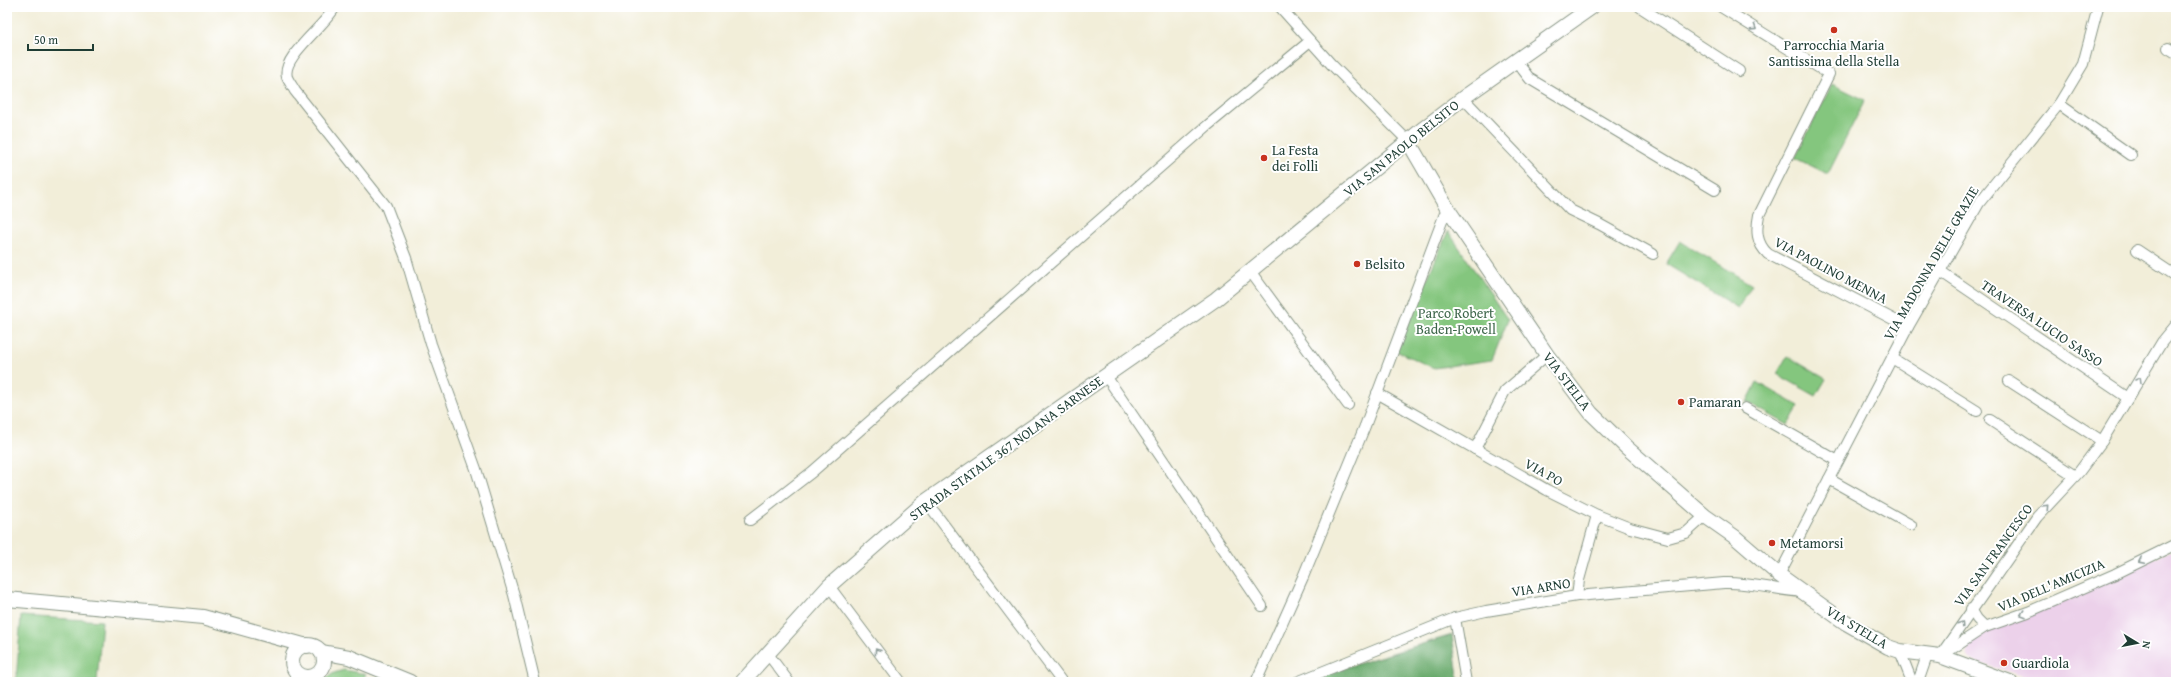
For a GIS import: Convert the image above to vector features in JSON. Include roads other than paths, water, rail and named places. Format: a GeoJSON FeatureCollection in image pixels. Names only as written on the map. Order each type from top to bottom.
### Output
{"type":"FeatureCollection","features":[{"type":"Feature","properties":{"kind":"main road","name":"VIA SAN PAOLO BELSITO"},"geometry":{"type":"LineString","coordinates":[[1216,299],[1408,141],[1463,98],[1592,7]]}},
{"type":"Feature","properties":{"kind":"main road","name":"VIA STELLA"},"geometry":{"type":"LineString","coordinates":[[1408,141],[1447,208],[1547,355],[1591,413],[1626,447],[1705,516],[1735,537],[1779,575],[1870,638],[1900,651],[1934,655],[2010,682]]}},
{"type":"Feature","properties":{"kind":"main road","name":"STRADA STATALE 367 NOLANA SARNESE"},"geometry":{"type":"LineString","coordinates":[[742,682],[829,586],[926,501],[1216,299]]}},
{"type":"Feature","properties":{"kind":"main road"},"geometry":{"type":"LineString","coordinates":[[7,599],[203,617],[315,647],[321,652],[349,657],[410,682]]}},
{"type":"Feature","properties":{"kind":"main road"},"geometry":{"type":"LineString","coordinates":[[271,635],[289,653],[293,665],[301,675],[314,678],[335,665],[358,661]]}},
{"type":"Feature","properties":{"kind":"main road"},"geometry":{"type":"LineString","coordinates":[[292,682],[295,652],[307,646]]}},
{"type":"Feature","properties":{"kind":"main road"},"geometry":{"type":"LineString","coordinates":[[314,678],[324,661],[321,652]]}},
{"type":"Feature","properties":{"kind":"street"},"geometry":{"type":"LineString","coordinates":[[335,7],[314,34],[297,49],[287,69],[287,77],[295,91],[386,206],[406,258],[431,344],[476,469],[514,596],[535,682]]}},
{"type":"Feature","properties":{"kind":"street"},"geometry":{"type":"LineString","coordinates":[[1280,7],[1310,41],[1408,141]]}},
{"type":"Feature","properties":{"kind":"street"},"geometry":{"type":"LineString","coordinates":[[1640,7],[1739,71]]}},
{"type":"Feature","properties":{"kind":"street","name":"VIA PAOLINO MENNA"},"geometry":{"type":"LineString","coordinates":[[1721,7],[1830,74],[1760,215],[1756,227],[1757,236],[1763,249],[1768,254],[1908,327]]}},
{"type":"Feature","properties":{"kind":"street","name":"VIA MADONNA DELLE GRAZIE"},"geometry":{"type":"LineString","coordinates":[[1779,575],[1908,327],[1979,204],[2058,104],[2083,64],[2098,7]]}},
{"type":"Feature","properties":{"kind":"street"},"geometry":{"type":"LineString","coordinates":[[750,520],[812,472],[1207,126],[1310,41]]}},
{"type":"Feature","properties":{"kind":"street"},"geometry":{"type":"LineString","coordinates":[[1516,61],[1530,78],[1715,190]]}},
{"type":"Feature","properties":{"kind":"street"},"geometry":{"type":"LineString","coordinates":[[1463,98],[1570,210],[1600,224],[1653,254]]}},
{"type":"Feature","properties":{"kind":"street"},"geometry":{"type":"LineString","coordinates":[[2058,104],[2131,155]]}},
{"type":"Feature","properties":{"kind":"street"},"geometry":{"type":"LineString","coordinates":[[1256,682],[1303,577],[1365,426],[1447,208]]}},
{"type":"Feature","properties":{"kind":"street"},"geometry":{"type":"LineString","coordinates":[[2137,250],[2176,276]]}},
{"type":"Feature","properties":{"kind":"street"},"geometry":{"type":"LineString","coordinates":[[1250,271],[1348,405]]}},
{"type":"Feature","properties":{"kind":"street","name":"TRAVERSA LUCIO SASSO"},"geometry":{"type":"LineString","coordinates":[[1940,272],[2128,398]]}},
{"type":"Feature","properties":{"kind":"street","name":"VIA SAN FRANCESCO"},"geometry":{"type":"LineString","coordinates":[[1918,682],[1934,655],[1971,609],[2037,517],[2075,476],[2102,441],[2162,342],[2176,325]]}},
{"type":"Feature","properties":{"kind":"street"},"geometry":{"type":"LineString","coordinates":[[1475,449],[1505,391],[1547,355]]}},
{"type":"Feature","properties":{"kind":"street"},"geometry":{"type":"LineString","coordinates":[[1892,358],[1977,411]]}},
{"type":"Feature","properties":{"kind":"street"},"geometry":{"type":"LineString","coordinates":[[1106,376],[1262,606]]}},
{"type":"Feature","properties":{"kind":"street"},"geometry":{"type":"LineString","coordinates":[[2009,381],[2102,441]]}},
{"type":"Feature","properties":{"kind":"street","name":"VIA PO"},"geometry":{"type":"LineString","coordinates":[[1377,393],[1547,490],[1597,515],[1630,528],[1668,538],[1686,533],[1705,516]]}},
{"type":"Feature","properties":{"kind":"street"},"geometry":{"type":"LineString","coordinates":[[1745,408],[1838,461]]}},
{"type":"Feature","properties":{"kind":"street"},"geometry":{"type":"LineString","coordinates":[[1990,420],[2075,476]]}},
{"type":"Feature","properties":{"kind":"street"},"geometry":{"type":"LineString","coordinates":[[1830,479],[1911,525]]}},
{"type":"Feature","properties":{"kind":"street"},"geometry":{"type":"LineString","coordinates":[[926,501],[1062,682]]}},
{"type":"Feature","properties":{"kind":"street"},"geometry":{"type":"LineString","coordinates":[[1577,596],[1579,580],[1597,515]]}},
{"type":"Feature","properties":{"kind":"street","name":"VIA DELL'AMICIZIA"},"geometry":{"type":"LineString","coordinates":[[1934,655],[1985,627],[2028,612],[2115,574],[2176,544]]}},
{"type":"Feature","properties":{"kind":"street","name":"VIA ARNO"},"geometry":{"type":"LineString","coordinates":[[1297,682],[1455,618],[1486,611],[1577,596],[1738,582],[1779,590],[1802,592]]}},
{"type":"Feature","properties":{"kind":"street"},"geometry":{"type":"LineString","coordinates":[[829,586],[901,682]]}},
{"type":"Feature","properties":{"kind":"street"},"geometry":{"type":"LineString","coordinates":[[1971,609],[1977,619],[1985,627]]}},
{"type":"Feature","properties":{"kind":"street"},"geometry":{"type":"LineString","coordinates":[[1455,618],[1466,682]]}},
{"type":"Feature","properties":{"kind":"street"},"geometry":{"type":"LineString","coordinates":[[1900,651],[1912,682]]}},
{"type":"Feature","properties":{"kind":"street"},"geometry":{"type":"LineString","coordinates":[[768,654],[789,682]]}},
{"type":"Feature","properties":{"kind":"place","name":"Parrocchia Maria Santissima della Stella"},"geometry":{"type":"Point","coordinates":[1834,30]}},
{"type":"Feature","properties":{"kind":"place","name":"La Festa dei Folli"},"geometry":{"type":"Point","coordinates":[1264,158]}},
{"type":"Feature","properties":{"kind":"place","name":"Belsito"},"geometry":{"type":"Point","coordinates":[1357,264]}},
{"type":"Feature","properties":{"kind":"place","name":"Pamaran"},"geometry":{"type":"Point","coordinates":[1681,402]}},
{"type":"Feature","properties":{"kind":"place","name":"Metamorsi"},"geometry":{"type":"Point","coordinates":[1772,543]}},
{"type":"Feature","properties":{"kind":"place","name":"Guardiola"},"geometry":{"type":"Point","coordinates":[2004,663]}},
{"type":"Feature","properties":{"kind":"park label","name":"Parco Robert Baden-Powell"},"geometry":{"type":"Point","coordinates":[1456,322]}}]}
